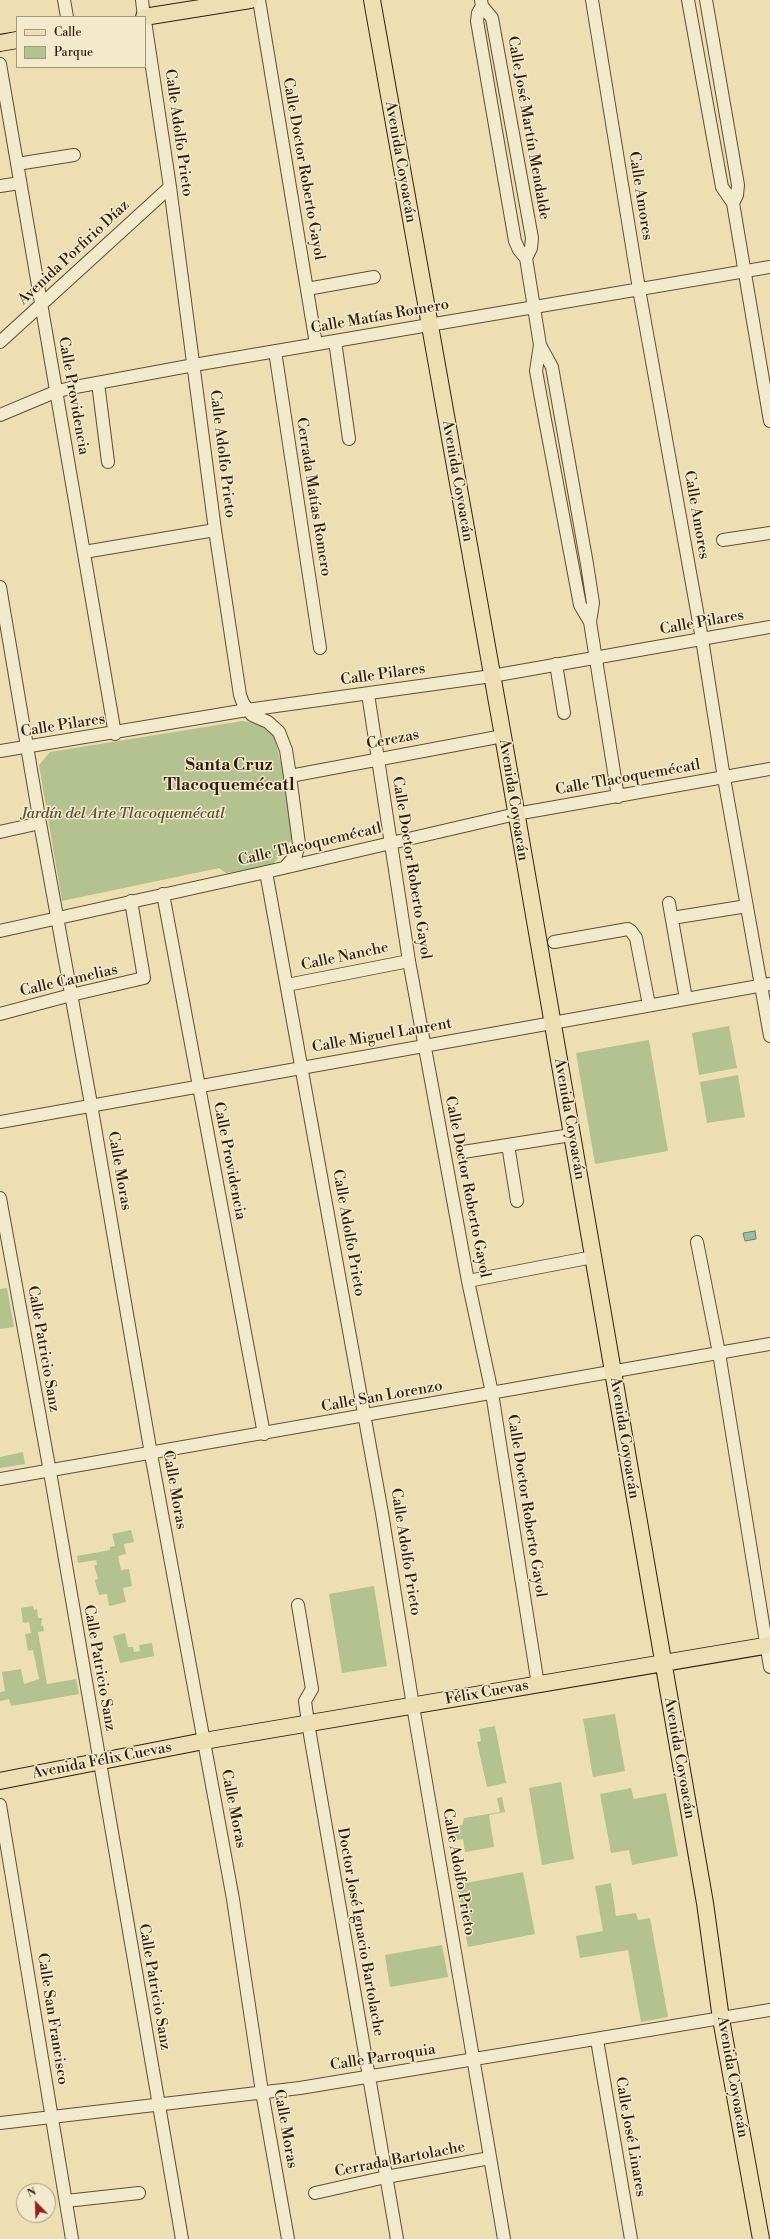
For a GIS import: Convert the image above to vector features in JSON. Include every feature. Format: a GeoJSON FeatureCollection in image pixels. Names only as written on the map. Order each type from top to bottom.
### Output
{"type":"FeatureCollection","features":[{"type":"Feature","properties":{"kind":"main road"},"geometry":{"type":"LineString","coordinates":[[146,17],[250,0]]}},
{"type":"Feature","properties":{"kind":"main road","name":"Avenida Coyoacán"},"geometry":{"type":"LineString","coordinates":[[372,0],[503,736],[662,1664],[705,1903],[721,2019],[761,2239]]}},
{"type":"Feature","properties":{"kind":"main road"},"geometry":{"type":"LineString","coordinates":[[0,44],[16,40]]}},
{"type":"Feature","properties":{"kind":"main road","name":"Félix Cuevas"},"geometry":{"type":"LineString","coordinates":[[204,1741],[768,1645]]}},
{"type":"Feature","properties":{"kind":"main road","name":"Avenida Félix Cuevas"},"geometry":{"type":"LineString","coordinates":[[0,1781],[204,1741]]}},
{"type":"Feature","properties":{"kind":"street"},"geometry":{"type":"LineString","coordinates":[[64,0],[67,16]]}},
{"type":"Feature","properties":{"kind":"street"},"geometry":{"type":"LineString","coordinates":[[142,0],[144,16]]}},
{"type":"Feature","properties":{"kind":"street","name":"Calle Doctor Roberto Gayol"},"geometry":{"type":"LineString","coordinates":[[259,0],[316,344]]}},
{"type":"Feature","properties":{"kind":"street","name":"Calle Amores"},"geometry":{"type":"LineString","coordinates":[[592,0],[639,289],[702,639],[724,778],[747,906],[766,985],[770,1036]]}},
{"type":"Feature","properties":{"kind":"street"},"geometry":{"type":"LineString","coordinates":[[688,0],[722,187],[733,203],[770,421]]}},
{"type":"Feature","properties":{"kind":"street"},"geometry":{"type":"LineString","coordinates":[[706,0],[724,93],[738,185],[737,195],[733,203]]}},
{"type":"Feature","properties":{"kind":"street","name":"Calle José Martín Mendalde"},"geometry":{"type":"LineString","coordinates":[[481,3],[492,18],[532,238],[531,248],[526,258]]}},
{"type":"Feature","properties":{"kind":"street","name":"Calle José Martín Mendalde"},"geometry":{"type":"LineString","coordinates":[[481,3],[477,21],[513,233],[519,250],[526,258],[540,345],[536,371],[580,605],[590,622]]}},
{"type":"Feature","properties":{"kind":"street","name":"Calle Adolfo Prieto"},"geometry":{"type":"LineString","coordinates":[[146,28],[170,187],[215,530],[240,694],[247,710]]}},
{"type":"Feature","properties":{"kind":"street","name":"Calle Providencia"},"geometry":{"type":"LineString","coordinates":[[0,64],[18,164],[55,392],[115,734]]}},
{"type":"Feature","properties":{"kind":"street"},"geometry":{"type":"LineString","coordinates":[[706,96],[724,93]]}},
{"type":"Feature","properties":{"kind":"street"},"geometry":{"type":"LineString","coordinates":[[18,164],[74,155]]}},
{"type":"Feature","properties":{"kind":"street"},"geometry":{"type":"LineString","coordinates":[[0,186],[20,183]]}},
{"type":"Feature","properties":{"kind":"street","name":"Avenida Porfirio Díaz"},"geometry":{"type":"LineString","coordinates":[[0,342],[170,187]]}},
{"type":"Feature","properties":{"kind":"street","name":"Calle Matías Romero"},"geometry":{"type":"LineString","coordinates":[[0,415],[55,392],[98,383],[275,351],[770,267]]}},
{"type":"Feature","properties":{"kind":"street"},"geometry":{"type":"LineString","coordinates":[[307,289],[374,277]]}},
{"type":"Feature","properties":{"kind":"street"},"geometry":{"type":"LineString","coordinates":[[335,341],[349,439]]}},
{"type":"Feature","properties":{"kind":"street","name":"Calle José Martín Mendalde"},"geometry":{"type":"LineString","coordinates":[[540,345],[552,367],[559,401],[593,603],[590,622],[618,797]]}},
{"type":"Feature","properties":{"kind":"street","name":"Cerrada Matías Romero"},"geometry":{"type":"LineString","coordinates":[[275,351],[320,648]]}},
{"type":"Feature","properties":{"kind":"street"},"geometry":{"type":"LineString","coordinates":[[98,383],[108,462]]}},
{"type":"Feature","properties":{"kind":"street"},"geometry":{"type":"LineString","coordinates":[[542,404],[559,401]]}},
{"type":"Feature","properties":{"kind":"street"},"geometry":{"type":"LineString","coordinates":[[558,493],[574,490]]}},
{"type":"Feature","properties":{"kind":"street"},"geometry":{"type":"LineString","coordinates":[[84,552],[215,530]]}},
{"type":"Feature","properties":{"kind":"street"},"geometry":{"type":"LineString","coordinates":[[723,540],[770,533]]}},
{"type":"Feature","properties":{"kind":"street"},"geometry":{"type":"LineString","coordinates":[[572,567],[587,564]]}},
{"type":"Feature","properties":{"kind":"street","name":"Calle Moras"},"geometry":{"type":"LineString","coordinates":[[0,587],[40,823],[91,1104],[150,1454],[233,1899],[262,2092],[288,2239]]}},
{"type":"Feature","properties":{"kind":"street","name":"Calle Pilares"},"geometry":{"type":"LineString","coordinates":[[0,751],[115,734],[247,710],[492,676],[770,627]]}},
{"type":"Feature","properties":{"kind":"street"},"geometry":{"type":"LineString","coordinates":[[556,664],[564,713]]}},
{"type":"Feature","properties":{"kind":"street","name":"Calle Doctor Roberto Gayol"},"geometry":{"type":"LineString","coordinates":[[368,694],[392,842],[409,961],[450,1176],[468,1281],[492,1393],[538,1685]]}},
{"type":"Feature","properties":{"kind":"street"},"geometry":{"type":"LineString","coordinates":[[247,710],[252,716],[274,726],[279,732],[286,750],[299,837],[298,851],[300,858],[305,862]]}},
{"type":"Feature","properties":{"kind":"street","name":"Cerezas"},"geometry":{"type":"LineString","coordinates":[[290,776],[503,736]]}},
{"type":"Feature","properties":{"kind":"street","name":"Calle Tlacoquemécatl"},"geometry":{"type":"LineString","coordinates":[[0,930],[266,872],[516,814],[770,769]]}},
{"type":"Feature","properties":{"kind":"street"},"geometry":{"type":"LineString","coordinates":[[0,832],[40,823]]}},
{"type":"Feature","properties":{"kind":"street"},"geometry":{"type":"LineString","coordinates":[[285,867],[298,851]]}},
{"type":"Feature","properties":{"kind":"street","name":"Calle Adolfo Prieto"},"geometry":{"type":"LineString","coordinates":[[266,872],[389,1553],[413,1706],[504,2239]]}},
{"type":"Feature","properties":{"kind":"street","name":"Calle Providencia"},"geometry":{"type":"LineString","coordinates":[[163,894],[264,1434]]}},
{"type":"Feature","properties":{"kind":"street","name":"Calle Camelias"},"geometry":{"type":"LineString","coordinates":[[0,1014],[71,995],[144,978],[131,901]]}},
{"type":"Feature","properties":{"kind":"street"},"geometry":{"type":"LineString","coordinates":[[670,903],[686,999]]}},
{"type":"Feature","properties":{"kind":"street"},"geometry":{"type":"LineString","coordinates":[[672,918],[747,906]]}},
{"type":"Feature","properties":{"kind":"street"},"geometry":{"type":"LineString","coordinates":[[554,942],[628,929],[636,938],[649,1005]]}},
{"type":"Feature","properties":{"kind":"street","name":"Calle Nanche"},"geometry":{"type":"LineString","coordinates":[[287,986],[409,961]]}},
{"type":"Feature","properties":{"kind":"street","name":"Calle Miguel Laurent"},"geometry":{"type":"LineString","coordinates":[[0,1122],[91,1104],[302,1068],[424,1044],[766,985]]}},
{"type":"Feature","properties":{"kind":"street"},"geometry":{"type":"LineString","coordinates":[[463,1152],[572,1135]]}},
{"type":"Feature","properties":{"kind":"street"},"geometry":{"type":"LineString","coordinates":[[508,1145],[517,1201]]}},
{"type":"Feature","properties":{"kind":"street","name":"Calle Patricio Sanz"},"geometry":{"type":"LineString","coordinates":[[0,1198],[50,1472],[182,2239]]}},
{"type":"Feature","properties":{"kind":"street"},"geometry":{"type":"LineString","coordinates":[[697,1242],[719,1353],[768,1645],[770,1667]]}},
{"type":"Feature","properties":{"kind":"street"},"geometry":{"type":"LineString","coordinates":[[468,1281],[593,1257]]}},
{"type":"Feature","properties":{"kind":"street","name":"Calle San Lorenzo"},"geometry":{"type":"LineString","coordinates":[[0,1479],[50,1472],[770,1344]]}},
{"type":"Feature","properties":{"kind":"street","name":"Doctor José Ignacio Bartolache"},"geometry":{"type":"LineString","coordinates":[[298,1605],[312,1689],[305,1701],[308,1723],[397,2239]]}},
{"type":"Feature","properties":{"kind":"street","name":"Calle San Francisco"},"geometry":{"type":"LineString","coordinates":[[0,1805],[72,2239]]}},
{"type":"Feature","properties":{"kind":"street","name":"Calle Parroquia"},"geometry":{"type":"LineString","coordinates":[[0,2123],[158,2103],[262,2092],[368,2077],[770,2010]]}},
{"type":"Feature","properties":{"kind":"street","name":"Calle José Linares"},"geometry":{"type":"LineString","coordinates":[[597,2040],[631,2239]]}},
{"type":"Feature","properties":{"kind":"street","name":"Cerrada Bartolache"},"geometry":{"type":"LineString","coordinates":[[315,2193],[386,2177],[490,2158]]}},
{"type":"Feature","properties":{"kind":"street"},"geometry":{"type":"LineString","coordinates":[[66,2201],[139,2193]]}},
{"type":"Feature","properties":{"kind":"green space","name":"Jardín del Arte Tlacoquemécatl"},"geometry":{"type":"Polygon","coordinates":[[[242,721],[271,725],[283,770],[293,838],[271,867],[226,873],[219,868],[62,901],[39,765],[50,752],[242,721]]]}},
{"type":"Feature","properties":{"kind":"green space"},"geometry":{"type":"Polygon","coordinates":[[[729,1026],[737,1068],[699,1075],[692,1033],[729,1026]]]}},
{"type":"Feature","properties":{"kind":"green space"},"geometry":{"type":"Polygon","coordinates":[[[649,1040],[668,1151],[595,1164],[576,1053],[649,1040]]]}},
{"type":"Feature","properties":{"kind":"green space"},"geometry":{"type":"Polygon","coordinates":[[[738,1075],[745,1117],[707,1123],[700,1082],[738,1075]]]}},
{"type":"Feature","properties":{"kind":"green space"},"geometry":{"type":"Polygon","coordinates":[[[7,1288],[14,1327],[0,1329],[0,1289],[7,1288]]]}},
{"type":"Feature","properties":{"kind":"green space"},"geometry":{"type":"Polygon","coordinates":[[[23,1452],[25,1464],[0,1468],[0,1457],[23,1452]]]}},
{"type":"Feature","properties":{"kind":"green space"},"geometry":{"type":"Polygon","coordinates":[[[131,1530],[134,1542],[124,1544],[126,1554],[118,1556],[121,1570],[129,1569],[132,1586],[123,1588],[126,1602],[109,1606],[107,1594],[99,1595],[96,1585],[95,1580],[98,1579],[94,1565],[97,1565],[96,1560],[78,1563],[77,1556],[110,1550],[110,1547],[115,1546],[112,1534],[131,1530]]]}},
{"type":"Feature","properties":{"kind":"green space"},"geometry":{"type":"Polygon","coordinates":[[[374,1586],[387,1666],[342,1673],[329,1594],[374,1586]]]}},
{"type":"Feature","properties":{"kind":"green space"},"geometry":{"type":"Polygon","coordinates":[[[33,1606],[34,1610],[37,1609],[38,1618],[42,1618],[41,1626],[43,1625],[44,1631],[38,1632],[47,1684],[76,1679],[79,1694],[11,1706],[9,1699],[0,1701],[0,1692],[5,1691],[2,1672],[21,1669],[24,1684],[39,1679],[33,1650],[28,1651],[25,1634],[31,1633],[29,1622],[23,1623],[21,1608],[33,1606]]]}},
{"type":"Feature","properties":{"kind":"green space"},"geometry":{"type":"Polygon","coordinates":[[[125,1633],[128,1647],[133,1647],[134,1652],[140,1651],[139,1645],[152,1643],[154,1656],[120,1663],[113,1636],[125,1633]]]}},
{"type":"Feature","properties":{"kind":"green space"},"geometry":{"type":"Polygon","coordinates":[[[615,1714],[625,1771],[593,1777],[583,1719],[615,1714]]]}},
{"type":"Feature","properties":{"kind":"green space"},"geometry":{"type":"Polygon","coordinates":[[[495,1726],[506,1783],[487,1787],[477,1742],[481,1741],[479,1729],[495,1726]]]}},
{"type":"Feature","properties":{"kind":"green space"},"geometry":{"type":"Polygon","coordinates":[[[561,1782],[574,1859],[542,1865],[529,1788],[561,1782]]]}},
{"type":"Feature","properties":{"kind":"green space"},"geometry":{"type":"Polygon","coordinates":[[[631,1788],[634,1799],[666,1793],[678,1856],[632,1865],[629,1850],[611,1853],[600,1794],[631,1788]]]}},
{"type":"Feature","properties":{"kind":"green space"},"geometry":{"type":"Polygon","coordinates":[[[502,1797],[505,1812],[489,1815],[494,1847],[465,1852],[463,1839],[449,1841],[447,1828],[462,1825],[464,1818],[500,1812],[497,1798],[502,1797]]]}},
{"type":"Feature","properties":{"kind":"green space"},"geometry":{"type":"Polygon","coordinates":[[[523,1872],[535,1934],[468,1947],[456,1885],[523,1872]]]}},
{"type":"Feature","properties":{"kind":"green space"},"geometry":{"type":"Polygon","coordinates":[[[611,1883],[616,1916],[636,1913],[638,1920],[650,1918],[668,2017],[641,2022],[628,1950],[580,1958],[576,1936],[603,1931],[595,1886],[611,1883]]]}},
{"type":"Feature","properties":{"kind":"green space"},"geometry":{"type":"Polygon","coordinates":[[[442,1945],[448,1977],[390,1987],[385,1955],[442,1945]]]}},
{"type":"Feature","properties":{"kind":"shaded area"},"geometry":{"type":"Polygon","coordinates":[[[755,1231],[756,1239],[745,1241],[743,1233],[755,1231]]]}},
{"type":"Feature","properties":{"kind":"district","name":"Santa Cruz Tlacoquemécatl"},"geometry":{"type":"Point","coordinates":[229,776]}}]}
